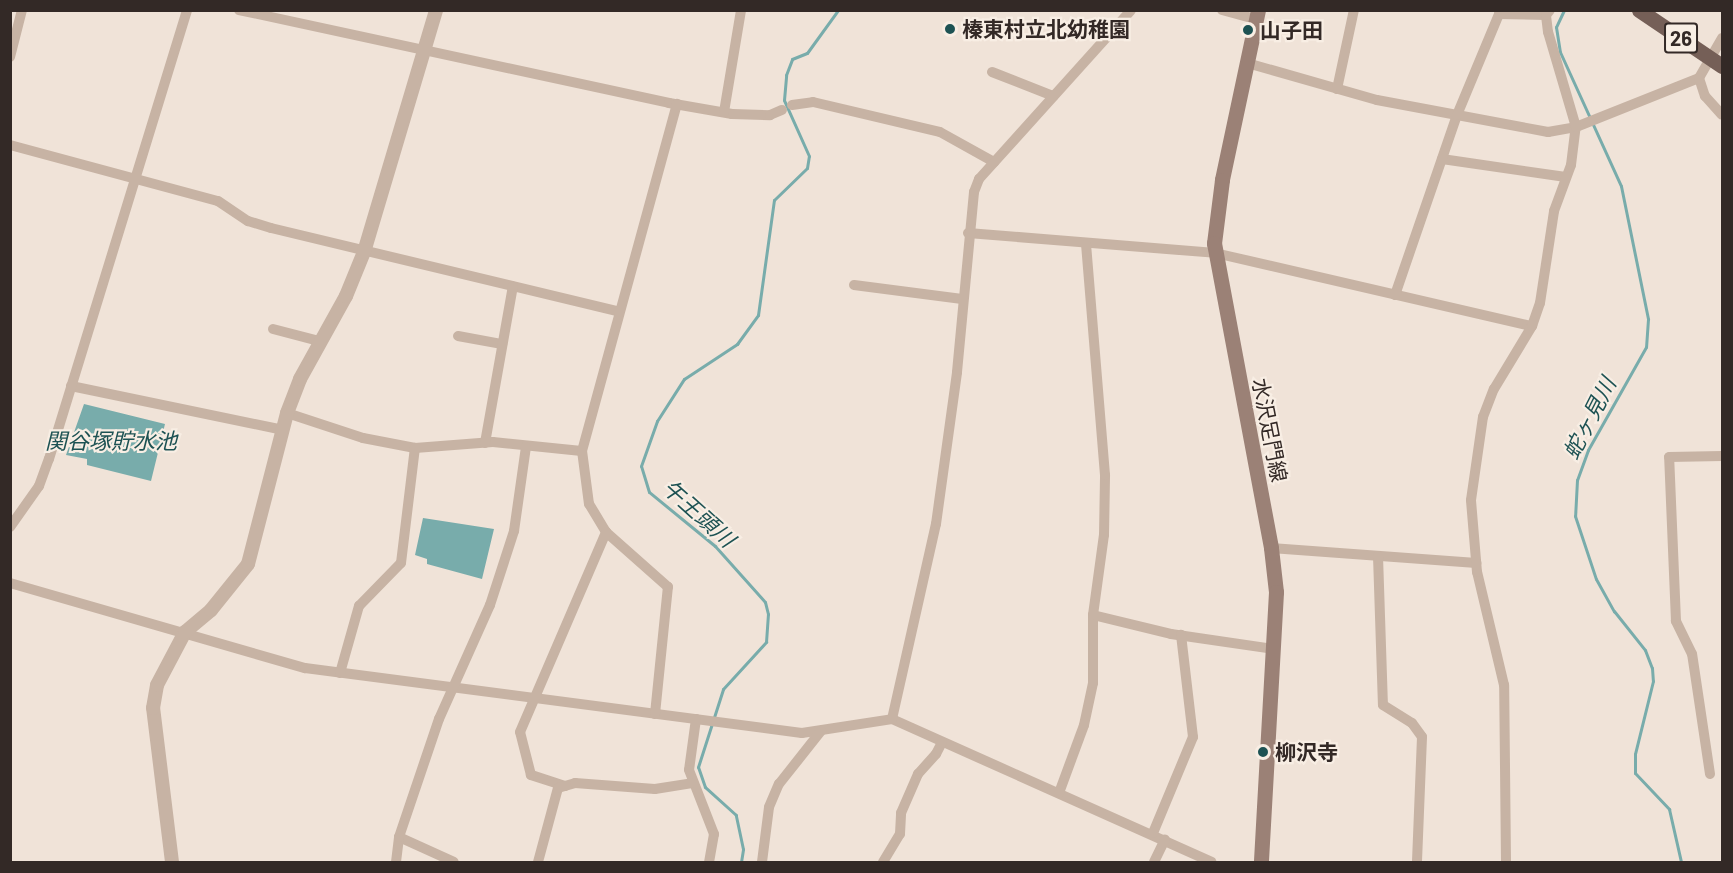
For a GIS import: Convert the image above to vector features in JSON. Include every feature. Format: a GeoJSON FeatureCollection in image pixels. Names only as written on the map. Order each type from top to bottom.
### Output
{"type":"FeatureCollection","features":[{"type":"Feature","properties":{"kind":"main road","name":"26"},"geometry":{"type":"LineString","coordinates":[[1639,10],[1716,62]]}},
{"type":"Feature","properties":{"kind":"main road","name":"水沢足門線"},"geometry":{"type":"LineString","coordinates":[[1257,15],[1222,180],[1215,253],[1271,548],[1276,592],[1261,862]]}},
{"type":"Feature","properties":{"kind":"street"},"geometry":{"type":"LineString","coordinates":[[10,57],[22,10]]}},
{"type":"Feature","properties":{"kind":"street"},"geometry":{"type":"LineString","coordinates":[[10,527],[39,486],[187,10]]}},
{"type":"Feature","properties":{"kind":"street"},"geometry":{"type":"LineString","coordinates":[[238,10],[424,52],[724,112],[770,115],[813,102],[940,132],[994,162]]}},
{"type":"Feature","properties":{"kind":"street"},"geometry":{"type":"LineString","coordinates":[[172,862],[153,708],[162,671],[185,632],[211,610],[248,564],[287,413],[319,341],[346,296],[364,252],[436,10]]}},
{"type":"Feature","properties":{"kind":"street"},"geometry":{"type":"LineString","coordinates":[[724,112],[741,10]]}},
{"type":"Feature","properties":{"kind":"street"},"geometry":{"type":"LineString","coordinates":[[892,719],[936,524],[957,372],[968,233],[979,179],[1131,10]]}},
{"type":"Feature","properties":{"kind":"street"},"geometry":{"type":"LineString","coordinates":[[1222,10],[1257,15]]}},
{"type":"Feature","properties":{"kind":"street"},"geometry":{"type":"LineString","coordinates":[[1337,89],[1354,10]]}},
{"type":"Feature","properties":{"kind":"street"},"geometry":{"type":"LineString","coordinates":[[1395,295],[1457,115],[1499,14],[1548,13],[1576,127],[1566,177],[1554,211],[1540,303],[1532,326],[1494,389],[1483,417],[1471,500],[1476,563],[1504,685],[1506,862]]}},
{"type":"Feature","properties":{"kind":"street"},"geometry":{"type":"LineString","coordinates":[[1246,63],[1337,89],[1548,132],[1576,127],[1699,78],[1716,62],[1722,38]]}},
{"type":"Feature","properties":{"kind":"street"},"geometry":{"type":"LineString","coordinates":[[992,72],[1053,96]]}},
{"type":"Feature","properties":{"kind":"street"},"geometry":{"type":"LineString","coordinates":[[1699,78],[1705,96],[1722,115]]}},
{"type":"Feature","properties":{"kind":"street"},"geometry":{"type":"LineString","coordinates":[[655,714],[668,587],[606,532],[589,504],[582,451],[617,311],[677,104]]}},
{"type":"Feature","properties":{"kind":"street"},"geometry":{"type":"LineString","coordinates":[[10,145],[218,201],[248,221],[271,228],[617,311]]}},
{"type":"Feature","properties":{"kind":"street"},"geometry":{"type":"LineString","coordinates":[[1442,159],[1566,177]]}},
{"type":"Feature","properties":{"kind":"street"},"geometry":{"type":"LineString","coordinates":[[968,233],[1086,245],[1215,253],[1532,326]]}},
{"type":"Feature","properties":{"kind":"street"},"geometry":{"type":"LineString","coordinates":[[1059,793],[1084,725],[1093,683],[1093,615],[1104,535],[1105,475],[1086,245]]}},
{"type":"Feature","properties":{"kind":"street"},"geometry":{"type":"LineString","coordinates":[[854,285],[962,299]]}},
{"type":"Feature","properties":{"kind":"street"},"geometry":{"type":"LineString","coordinates":[[485,443],[513,286]]}},
{"type":"Feature","properties":{"kind":"street"},"geometry":{"type":"LineString","coordinates":[[273,329],[319,341]]}},
{"type":"Feature","properties":{"kind":"street"},"geometry":{"type":"LineString","coordinates":[[458,336],[502,344]]}},
{"type":"Feature","properties":{"kind":"street"},"geometry":{"type":"LineString","coordinates":[[71,386],[283,430]]}},
{"type":"Feature","properties":{"kind":"street"},"geometry":{"type":"LineString","coordinates":[[287,413],[363,438],[415,448],[485,443],[582,451]]}},
{"type":"Feature","properties":{"kind":"street"},"geometry":{"type":"LineString","coordinates":[[396,862],[399,837],[453,689],[490,605],[514,531],[526,447]]}},
{"type":"Feature","properties":{"kind":"street"},"geometry":{"type":"LineString","coordinates":[[340,673],[359,606],[401,563],[415,448]]}},
{"type":"Feature","properties":{"kind":"street"},"geometry":{"type":"LineString","coordinates":[[1710,774],[1692,654],[1676,621],[1669,457],[1722,456]]}},
{"type":"Feature","properties":{"kind":"street"},"geometry":{"type":"LineString","coordinates":[[606,532],[531,699],[520,732],[531,775],[566,786],[655,789],[691,783]]}},
{"type":"Feature","properties":{"kind":"street"},"geometry":{"type":"LineString","coordinates":[[1271,548],[1476,563]]}},
{"type":"Feature","properties":{"kind":"street"},"geometry":{"type":"LineString","coordinates":[[1378,556],[1383,705],[1412,723],[1422,737],[1418,862]]}},
{"type":"Feature","properties":{"kind":"street"},"geometry":{"type":"LineString","coordinates":[[10,584],[185,632],[261,657],[340,673],[802,733],[892,719],[1153,833],[1211,862]]}},
{"type":"Feature","properties":{"kind":"street"},"geometry":{"type":"LineString","coordinates":[[1093,615],[1181,635],[1274,649]]}},
{"type":"Feature","properties":{"kind":"street"},"geometry":{"type":"LineString","coordinates":[[1153,833],[1193,737],[1181,635]]}},
{"type":"Feature","properties":{"kind":"street"},"geometry":{"type":"LineString","coordinates":[[700,719],[689,770],[691,783],[714,834],[709,862]]}},
{"type":"Feature","properties":{"kind":"street"},"geometry":{"type":"LineString","coordinates":[[762,862],[769,807],[779,784],[821,731]]}},
{"type":"Feature","properties":{"kind":"street"},"geometry":{"type":"LineString","coordinates":[[883,862],[900,834],[901,813],[918,774],[936,754],[942,742]]}},
{"type":"Feature","properties":{"kind":"street"},"geometry":{"type":"LineString","coordinates":[[537,862],[558,788],[566,786]]}},
{"type":"Feature","properties":{"kind":"street"},"geometry":{"type":"LineString","coordinates":[[399,837],[454,862]]}},
{"type":"Feature","properties":{"kind":"street"},"geometry":{"type":"LineString","coordinates":[[1154,862],[1165,839]]}},
{"type":"Feature","properties":{"kind":"water","name":"関谷塚貯水池"},"geometry":{"type":"Polygon","coordinates":[[[84,404],[165,424],[151,481],[87,465],[87,459],[66,455],[84,404]]]}},
{"type":"Feature","properties":{"kind":"water"},"geometry":{"type":"Polygon","coordinates":[[[423,518],[494,529],[482,579],[427,564],[427,559],[415,555],[423,518]]]}},
{"type":"Feature","properties":{"kind":"waterway","name":"午王頭川"},"geometry":{"type":"LineString","coordinates":[[741,862],[743,849],[736,815],[705,787],[698,767],[723,689],[766,642],[768,614],[765,602],[715,546],[649,492],[641,466],[657,421],[684,379],[737,344],[758,315],[774,200],[807,168],[809,156],[784,100],[786,75],[792,59],[807,53],[838,10]]}},
{"type":"Feature","properties":{"kind":"waterway","name":"蛇ヶ見川"},"geometry":{"type":"LineString","coordinates":[[1564,10],[1556,27],[1560,52],[1621,186],[1648,319],[1646,347],[1588,450],[1577,480],[1575,516],[1596,579],[1614,611],[1645,650],[1652,668],[1653,681],[1635,754],[1635,773],[1669,809],[1681,862]]}},
{"type":"Feature","properties":{"kind":"place","name":"榛東村立北幼稚園"},"geometry":{"type":"Point","coordinates":[950,29]}},
{"type":"Feature","properties":{"kind":"place","name":"山子田"},"geometry":{"type":"Point","coordinates":[1248,30]}},
{"type":"Feature","properties":{"kind":"place","name":"柳沢寺"},"geometry":{"type":"Point","coordinates":[1263,752]}}]}
